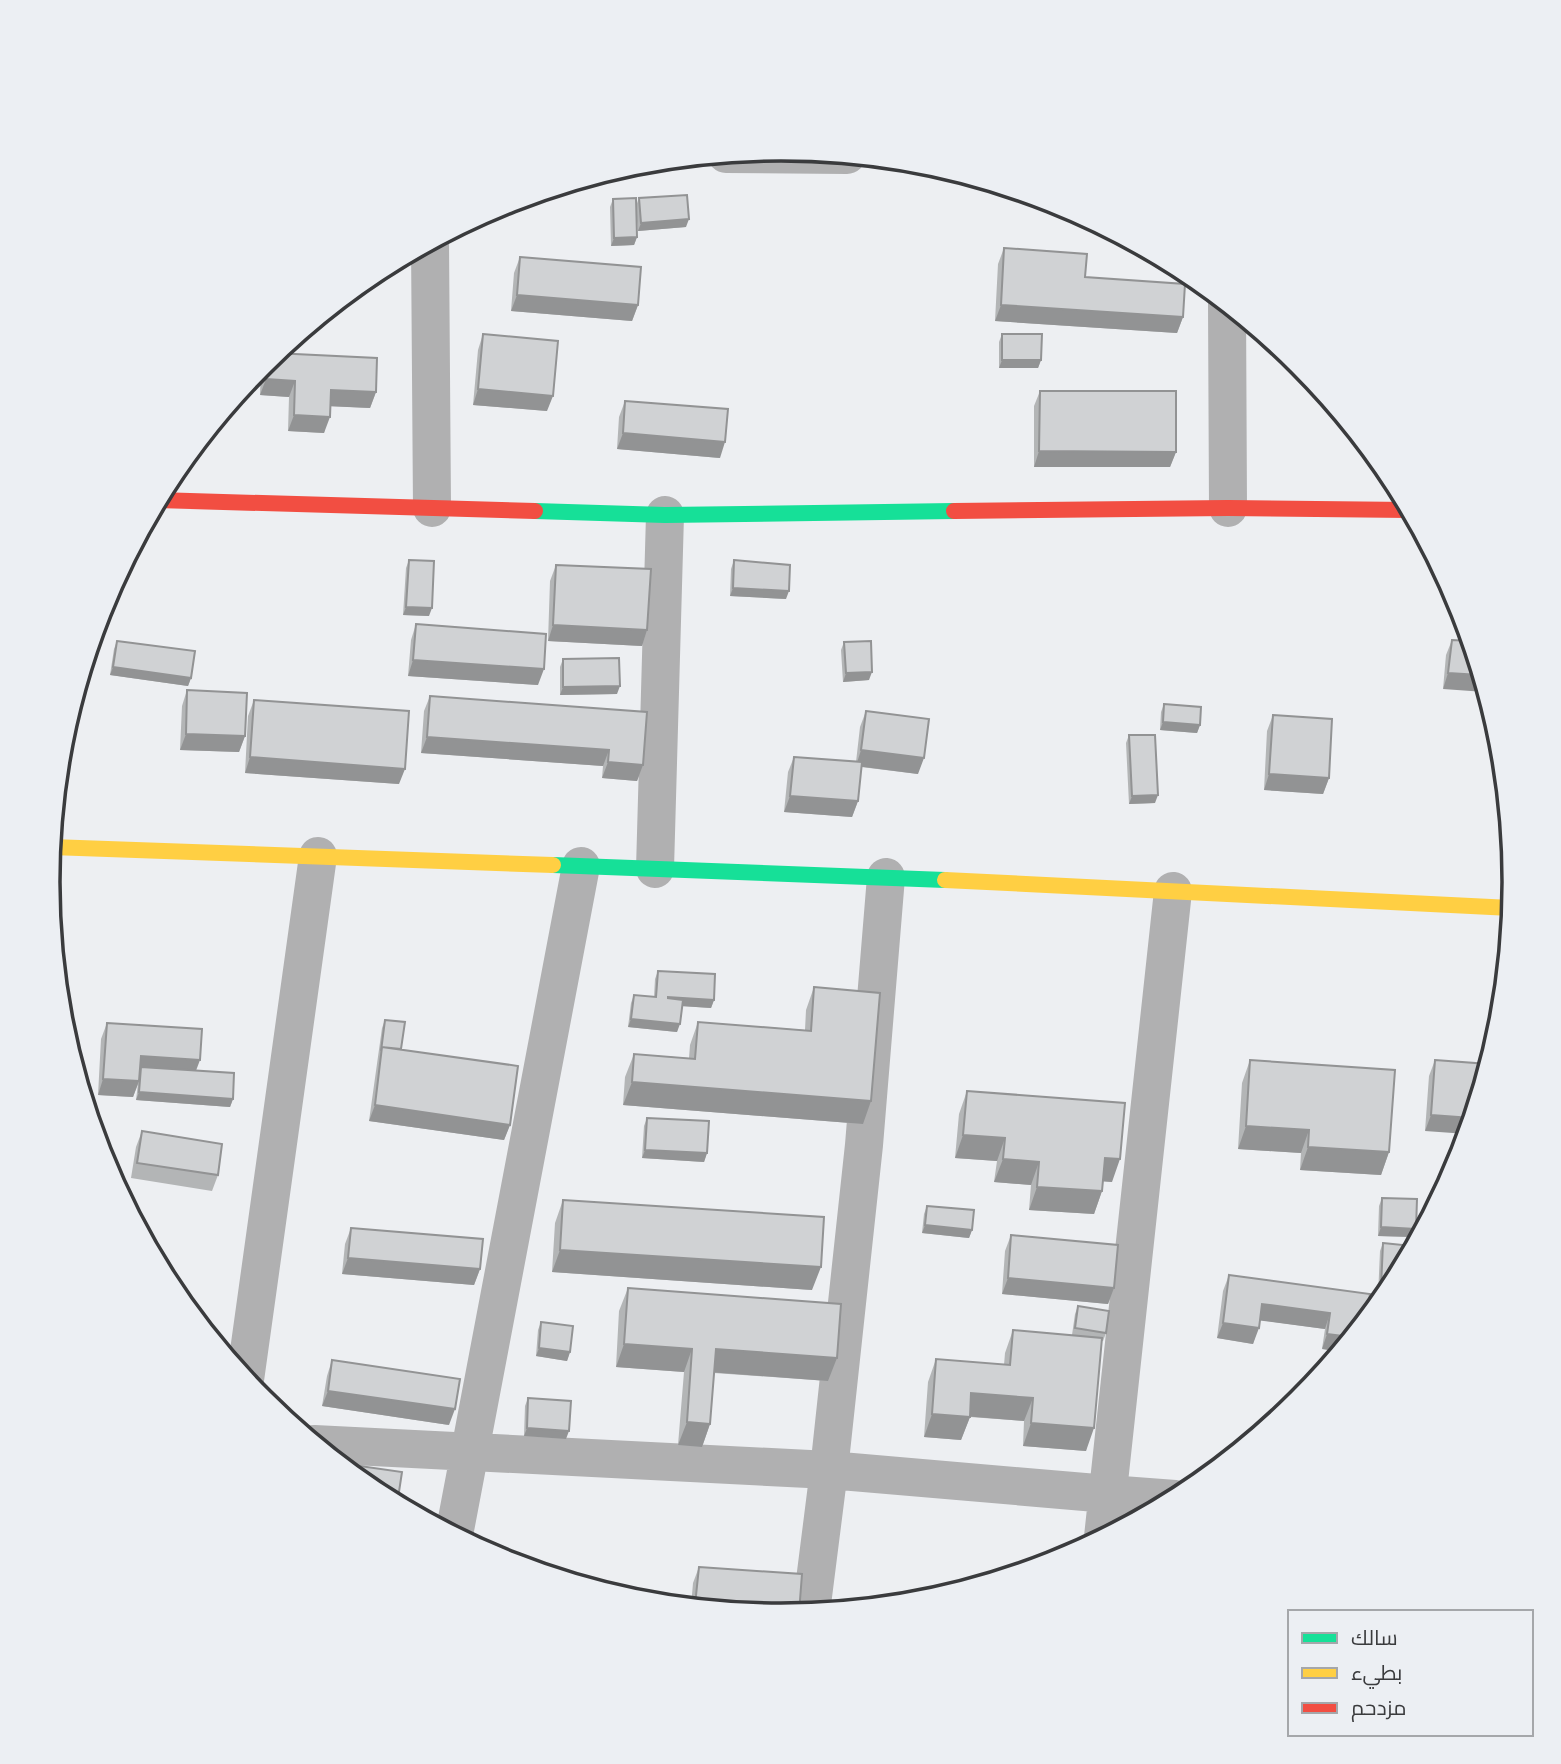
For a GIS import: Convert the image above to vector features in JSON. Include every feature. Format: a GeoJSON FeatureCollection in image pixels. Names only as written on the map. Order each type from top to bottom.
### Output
{"type":"FeatureCollection","features":[{"type":"Feature","properties":{"kind":"street"},"geometry":{"type":"LineString","coordinates":[[430,252],[432,508]]}},
{"type":"Feature","properties":{"kind":"street"},"geometry":{"type":"LineString","coordinates":[[1227,317],[1228,508]]}},
{"type":"Feature","properties":{"kind":"street"},"geometry":{"type":"LineString","coordinates":[[169,500],[665,515],[1228,508],[1398,510]]}},
{"type":"Feature","properties":{"kind":"street"},"geometry":{"type":"LineString","coordinates":[[655,869],[665,515]]}},
{"type":"Feature","properties":{"kind":"street"},"geometry":{"type":"LineString","coordinates":[[61,848],[886,877],[1501,907]]}},
{"type":"Feature","properties":{"kind":"street"},"geometry":{"type":"LineString","coordinates":[[247,1366],[318,856]]}},
{"type":"Feature","properties":{"kind":"street"},"geometry":{"type":"LineString","coordinates":[[456,1526],[580,866]]}},
{"type":"Feature","properties":{"kind":"street"},"geometry":{"type":"LineString","coordinates":[[812,1602],[864,1145],[886,877]]}},
{"type":"Feature","properties":{"kind":"street"},"geometry":{"type":"LineString","coordinates":[[1104,1526],[1173,891]]}},
{"type":"Feature","properties":{"kind":"street"},"geometry":{"type":"LineString","coordinates":[[331,1445],[829,1470],[1155,1497]]}},
{"type":"Feature","properties":{"kind":"building"},"geometry":{"type":"Polygon","coordinates":[[[687,195],[689,219],[641,223],[639,198],[687,195]]]}},
{"type":"Feature","properties":{"kind":"building"},"geometry":{"type":"Polygon","coordinates":[[[636,198],[637,237],[614,238],[613,199],[636,198]]]}},
{"type":"Feature","properties":{"kind":"building"},"geometry":{"type":"Polygon","coordinates":[[[1004,248],[1087,254],[1085,277],[1185,286],[1183,317],[1001,305],[1004,248]]]}},
{"type":"Feature","properties":{"kind":"building"},"geometry":{"type":"Polygon","coordinates":[[[520,257],[641,267],[638,305],[517,295],[520,257]]]}},
{"type":"Feature","properties":{"kind":"building"},"geometry":{"type":"Polygon","coordinates":[[[483,334],[558,341],[553,396],[478,389],[483,334]]]}},
{"type":"Feature","properties":{"kind":"building"},"geometry":{"type":"Polygon","coordinates":[[[1002,334],[1042,334],[1041,360],[1002,360],[1002,334]]]}},
{"type":"Feature","properties":{"kind":"building"},"geometry":{"type":"Polygon","coordinates":[[[290,354],[377,358],[376,392],[331,390],[330,417],[294,415],[295,381],[266,379],[290,354]]]}},
{"type":"Feature","properties":{"kind":"building"},"geometry":{"type":"Polygon","coordinates":[[[1040,391],[1176,391],[1176,452],[1039,451],[1040,391]]]}},
{"type":"Feature","properties":{"kind":"building"},"geometry":{"type":"Polygon","coordinates":[[[625,401],[728,409],[725,442],[623,433],[625,401]]]}},
{"type":"Feature","properties":{"kind":"building"},"geometry":{"type":"Polygon","coordinates":[[[409,560],[434,561],[432,608],[406,607],[409,560]]]}},
{"type":"Feature","properties":{"kind":"building"},"geometry":{"type":"Polygon","coordinates":[[[734,560],[790,565],[789,591],[733,588],[734,560]]]}},
{"type":"Feature","properties":{"kind":"building"},"geometry":{"type":"Polygon","coordinates":[[[556,565],[651,569],[647,630],[553,625],[556,565]]]}},
{"type":"Feature","properties":{"kind":"building"},"geometry":{"type":"Polygon","coordinates":[[[416,624],[546,634],[544,669],[413,660],[416,624]]]}},
{"type":"Feature","properties":{"kind":"building"},"geometry":{"type":"Polygon","coordinates":[[[1452,640],[1460,640],[1471,674],[1448,673],[1452,640]]]}},
{"type":"Feature","properties":{"kind":"building"},"geometry":{"type":"Polygon","coordinates":[[[117,641],[195,651],[191,678],[113,667],[117,641]]]}},
{"type":"Feature","properties":{"kind":"building"},"geometry":{"type":"Polygon","coordinates":[[[871,641],[872,672],[846,673],[844,642],[871,641]]]}},
{"type":"Feature","properties":{"kind":"building"},"geometry":{"type":"Polygon","coordinates":[[[619,658],[620,686],[563,687],[563,659],[619,658]]]}},
{"type":"Feature","properties":{"kind":"building"},"geometry":{"type":"Polygon","coordinates":[[[187,690],[247,693],[245,736],[186,734],[187,690]]]}},
{"type":"Feature","properties":{"kind":"building"},"geometry":{"type":"Polygon","coordinates":[[[430,696],[647,712],[643,765],[608,762],[609,750],[427,737],[430,696]]]}},
{"type":"Feature","properties":{"kind":"building"},"geometry":{"type":"Polygon","coordinates":[[[254,700],[409,711],[405,769],[250,757],[254,700]]]}},
{"type":"Feature","properties":{"kind":"building"},"geometry":{"type":"Polygon","coordinates":[[[1164,704],[1201,707],[1200,725],[1163,722],[1164,704]]]}},
{"type":"Feature","properties":{"kind":"building"},"geometry":{"type":"Polygon","coordinates":[[[866,711],[929,719],[924,758],[861,750],[866,711]]]}},
{"type":"Feature","properties":{"kind":"building"},"geometry":{"type":"Polygon","coordinates":[[[1273,715],[1332,719],[1329,778],[1269,774],[1273,715]]]}},
{"type":"Feature","properties":{"kind":"building"},"geometry":{"type":"Polygon","coordinates":[[[1129,735],[1155,735],[1158,795],[1132,796],[1129,735]]]}},
{"type":"Feature","properties":{"kind":"building"},"geometry":{"type":"Polygon","coordinates":[[[794,757],[862,762],[858,801],[790,796],[794,757]]]}},
{"type":"Feature","properties":{"kind":"building"},"geometry":{"type":"Polygon","coordinates":[[[658,971],[715,974],[714,1000],[668,997],[683,1000],[680,1024],[631,1019],[634,995],[656,997],[658,971]]]}},
{"type":"Feature","properties":{"kind":"building"},"geometry":{"type":"Polygon","coordinates":[[[814,987],[880,993],[871,1101],[632,1082],[634,1054],[695,1059],[698,1022],[811,1031],[814,987]]]}},
{"type":"Feature","properties":{"kind":"building"},"geometry":{"type":"Polygon","coordinates":[[[385,1020],[405,1022],[401,1049],[382,1047],[381,1051],[385,1020]]]}},
{"type":"Feature","properties":{"kind":"building"},"geometry":{"type":"Polygon","coordinates":[[[107,1023],[202,1029],[200,1060],[141,1056],[139,1081],[103,1079],[107,1023]]]}},
{"type":"Feature","properties":{"kind":"building"},"geometry":{"type":"Polygon","coordinates":[[[382,1047],[518,1066],[510,1125],[375,1105],[382,1047]]]}},
{"type":"Feature","properties":{"kind":"building"},"geometry":{"type":"Polygon","coordinates":[[[1250,1060],[1395,1070],[1389,1152],[1308,1147],[1309,1130],[1246,1126],[1250,1060]]]}},
{"type":"Feature","properties":{"kind":"building"},"geometry":{"type":"Polygon","coordinates":[[[1435,1060],[1478,1063],[1462,1117],[1431,1115],[1435,1060]]]}},
{"type":"Feature","properties":{"kind":"building"},"geometry":{"type":"Polygon","coordinates":[[[141,1067],[234,1073],[233,1099],[139,1092],[141,1067]]]}},
{"type":"Feature","properties":{"kind":"building"},"geometry":{"type":"Polygon","coordinates":[[[967,1091],[1125,1103],[1120,1159],[1105,1158],[1102,1191],[1037,1187],[1039,1162],[1003,1159],[1005,1138],[963,1135],[967,1091]]]}},
{"type":"Feature","properties":{"kind":"building"},"geometry":{"type":"Polygon","coordinates":[[[647,1118],[709,1121],[707,1153],[645,1150],[647,1118]]]}},
{"type":"Feature","properties":{"kind":"building"},"geometry":{"type":"Polygon","coordinates":[[[142,1131],[222,1144],[218,1175],[137,1163],[142,1131]]]}},
{"type":"Feature","properties":{"kind":"building"},"geometry":{"type":"Polygon","coordinates":[[[1382,1198],[1417,1199],[1416,1222],[1412,1229],[1381,1227],[1382,1198]]]}},
{"type":"Feature","properties":{"kind":"building"},"geometry":{"type":"Polygon","coordinates":[[[563,1200],[824,1217],[821,1267],[560,1250],[563,1200]]]}},
{"type":"Feature","properties":{"kind":"building"},"geometry":{"type":"Polygon","coordinates":[[[927,1206],[974,1210],[972,1230],[925,1225],[927,1206]]]}},
{"type":"Feature","properties":{"kind":"building"},"geometry":{"type":"Polygon","coordinates":[[[351,1228],[483,1239],[480,1269],[348,1258],[351,1228]]]}},
{"type":"Feature","properties":{"kind":"building"},"geometry":{"type":"Polygon","coordinates":[[[1011,1235],[1118,1245],[1114,1288],[1008,1278],[1011,1235]]]}},
{"type":"Feature","properties":{"kind":"building"},"geometry":{"type":"Polygon","coordinates":[[[1383,1243],[1404,1245],[1381,1281],[1383,1243]]]}},
{"type":"Feature","properties":{"kind":"building"},"geometry":{"type":"Polygon","coordinates":[[[1229,1275],[1370,1294],[1341,1336],[1327,1334],[1330,1313],[1262,1304],[1259,1328],[1223,1323],[1229,1275]]]}},
{"type":"Feature","properties":{"kind":"building"},"geometry":{"type":"Polygon","coordinates":[[[628,1288],[841,1304],[837,1358],[716,1349],[710,1424],[687,1422],[692,1349],[624,1344],[628,1288]]]}},
{"type":"Feature","properties":{"kind":"building"},"geometry":{"type":"Polygon","coordinates":[[[1078,1306],[1109,1311],[1106,1333],[1075,1328],[1078,1306]]]}},
{"type":"Feature","properties":{"kind":"building"},"geometry":{"type":"Polygon","coordinates":[[[541,1322],[573,1326],[570,1352],[539,1348],[541,1322]]]}},
{"type":"Feature","properties":{"kind":"building"},"geometry":{"type":"Polygon","coordinates":[[[1013,1330],[1102,1338],[1094,1428],[1031,1423],[1033,1398],[971,1393],[970,1417],[932,1414],[936,1359],[1010,1365],[1013,1330]]]}},
{"type":"Feature","properties":{"kind":"building"},"geometry":{"type":"Polygon","coordinates":[[[332,1360],[460,1379],[455,1409],[328,1391],[332,1360]]]}},
{"type":"Feature","properties":{"kind":"building"},"geometry":{"type":"Polygon","coordinates":[[[528,1398],[571,1401],[569,1431],[527,1428],[528,1398]]]}},
{"type":"Feature","properties":{"kind":"building"},"geometry":{"type":"Polygon","coordinates":[[[359,1466],[402,1472],[399,1493],[359,1466]]]}},
{"type":"Feature","properties":{"kind":"building"},"geometry":{"type":"Polygon","coordinates":[[[699,1567],[802,1574],[800,1602],[696,1598],[699,1567]]]}},
{"type":"Feature","properties":{"kind":"traffic: fast"},"geometry":{"type":"LineString","coordinates":[[535,511],[665,515],[954,511]]}},
{"type":"Feature","properties":{"kind":"traffic: fast"},"geometry":{"type":"LineString","coordinates":[[553,865],[945,880]]}},
{"type":"Feature","properties":{"kind":"traffic: slow"},"geometry":{"type":"LineString","coordinates":[[61,847],[553,865]]}},
{"type":"Feature","properties":{"kind":"traffic: slow"},"geometry":{"type":"LineString","coordinates":[[945,880],[1501,908]]}},
{"type":"Feature","properties":{"kind":"traffic: jam"},"geometry":{"type":"LineString","coordinates":[[169,500],[535,511]]}},
{"type":"Feature","properties":{"kind":"traffic: jam"},"geometry":{"type":"LineString","coordinates":[[954,511],[1228,508],[1398,510]]}}]}
